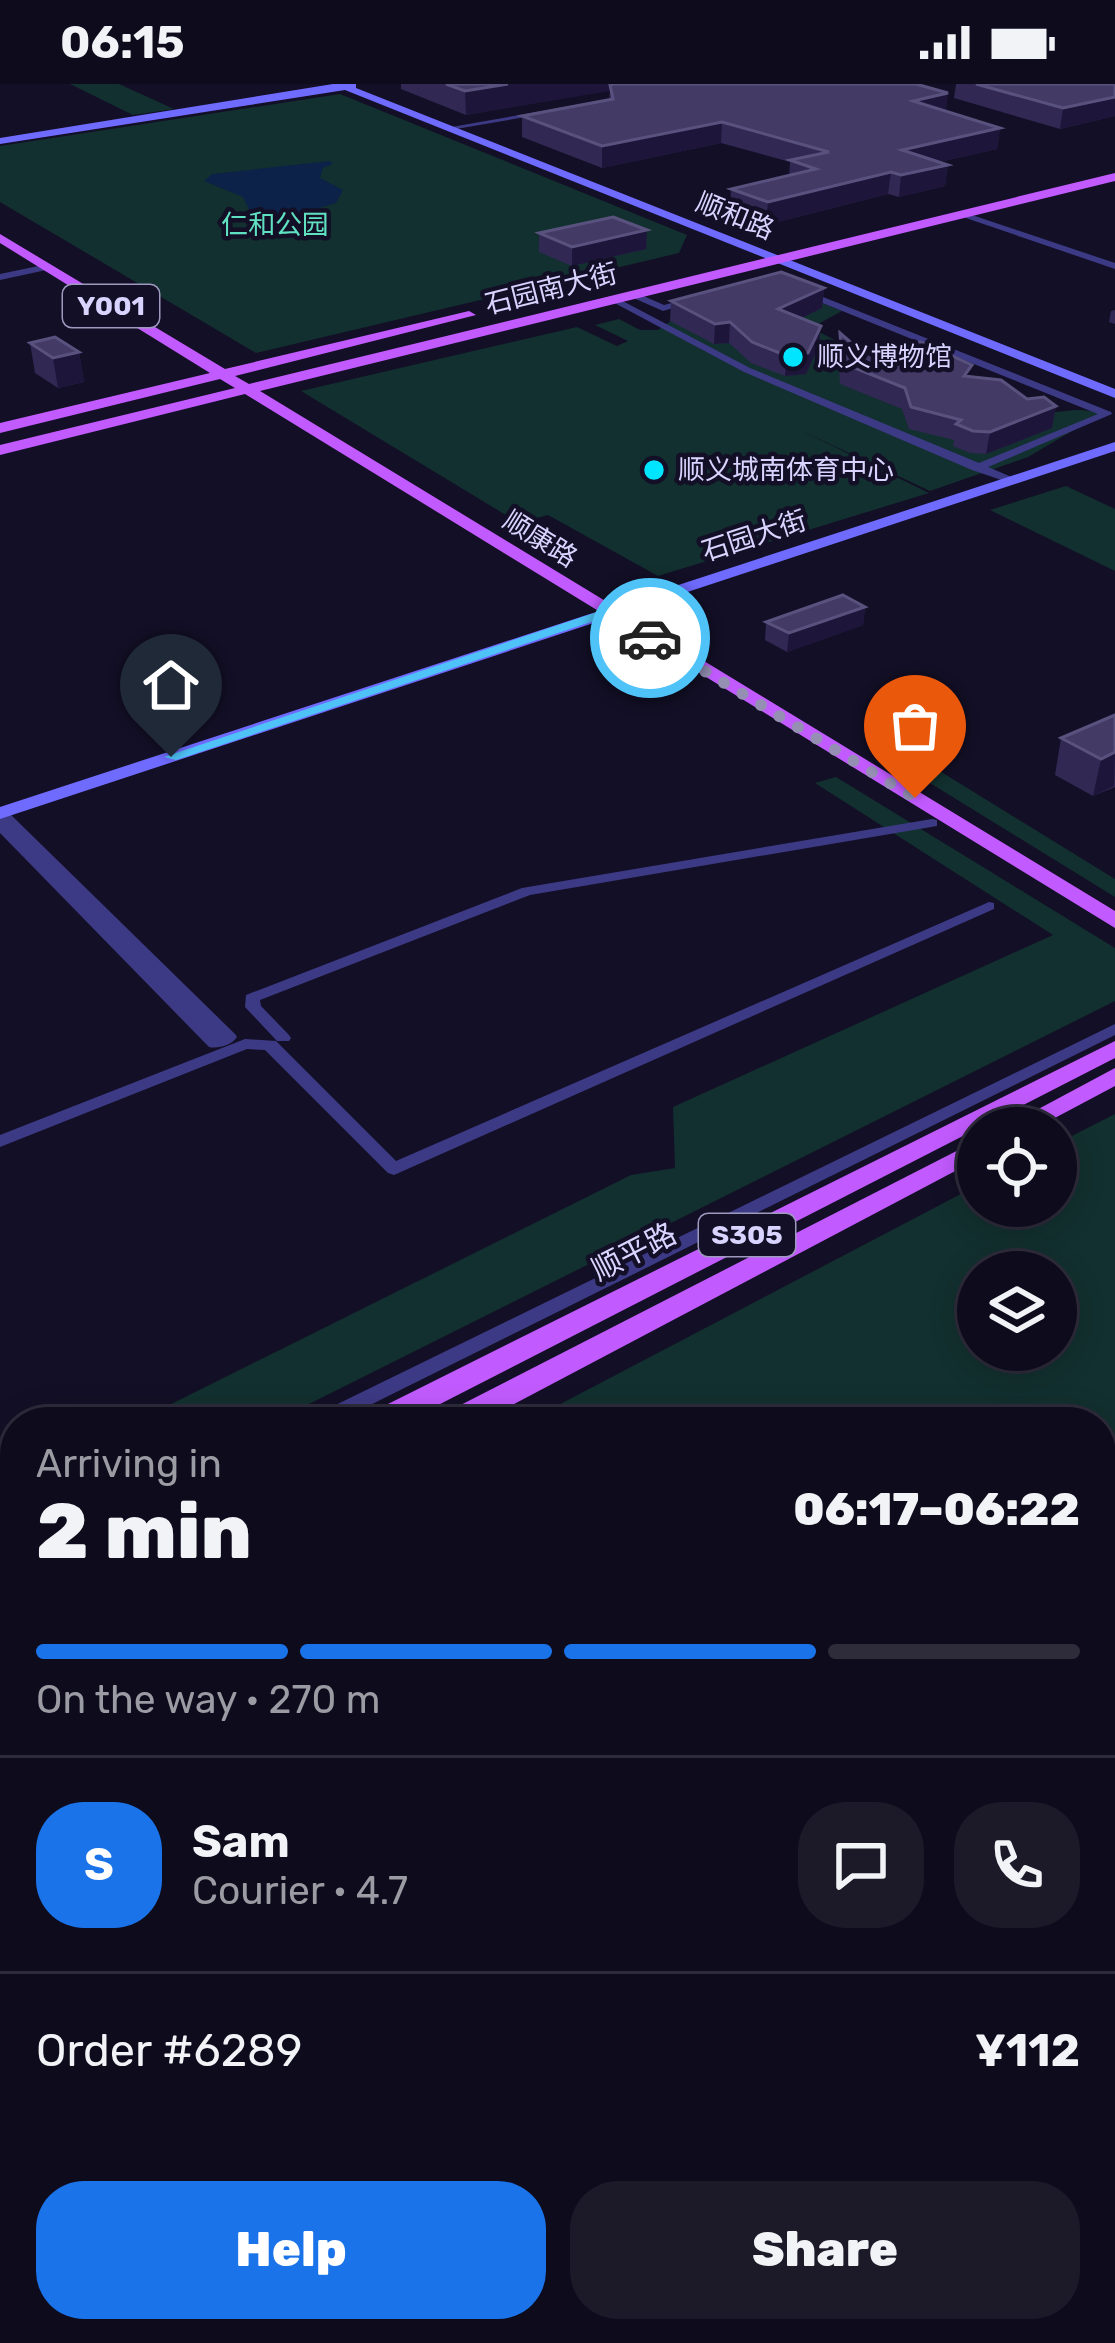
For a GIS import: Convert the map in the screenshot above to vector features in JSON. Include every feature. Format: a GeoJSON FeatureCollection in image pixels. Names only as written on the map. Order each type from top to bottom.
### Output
{"type":"FeatureCollection","features":[{"type":"Feature","properties":{"kind":"main road"},"geometry":{"type":"LineString","coordinates":[[0,141],[366,84]]}},
{"type":"Feature","properties":{"kind":"main road","name":"顺和路"},"geometry":{"type":"LineString","coordinates":[[348,85],[754,247],[778,252],[1115,391]]}},
{"type":"Feature","properties":{"kind":"main road"},"geometry":{"type":"LineString","coordinates":[[799,237],[1115,160]]}},
{"type":"Feature","properties":{"kind":"main road","name":"石园南大街"},"geometry":{"type":"LineString","coordinates":[[0,450],[632,294],[778,252],[1115,177]]}},
{"type":"Feature","properties":{"kind":"main road","name":"顺康路"},"geometry":{"type":"LineString","coordinates":[[0,238],[39,269],[1115,934]]}},
{"type":"Feature","properties":{"kind":"main road","name":"石园南大街"},"geometry":{"type":"LineString","coordinates":[[597,285],[754,247]]}},
{"type":"Feature","properties":{"kind":"main road","name":"顺康路"},"geometry":{"type":"LineString","coordinates":[[0,252],[39,269]]}},
{"type":"Feature","properties":{"kind":"main road","name":"石园南大街"},"geometry":{"type":"LineString","coordinates":[[0,428],[482,312]]}},
{"type":"Feature","properties":{"kind":"main road","name":"石园大街"},"geometry":{"type":"LineString","coordinates":[[1,813],[1115,446]]}},
{"type":"Feature","properties":{"kind":"main road","name":"顺康路"},"geometry":{"type":"LineString","coordinates":[[602,615],[1115,921]]}},
{"type":"Feature","properties":{"kind":"main road","name":"顺平路"},"geometry":{"type":"LineString","coordinates":[[409,1407],[1115,1048]]}},
{"type":"Feature","properties":{"kind":"main road"},"geometry":{"type":"LineString","coordinates":[[1056,1107],[1115,1076]]}},
{"type":"Feature","properties":{"kind":"main road","name":"S305"},"geometry":{"type":"LineString","coordinates":[[483,1407],[957,1159]]}},
{"type":"Feature","properties":{"kind":"street"},"geometry":{"type":"LineString","coordinates":[[453,127],[613,100]]}},
{"type":"Feature","properties":{"kind":"street"},"geometry":{"type":"LineString","coordinates":[[964,214],[1115,266]]}},
{"type":"Feature","properties":{"kind":"street"},"geometry":{"type":"LineString","coordinates":[[0,277],[39,269]]}},
{"type":"Feature","properties":{"kind":"street"},"geometry":{"type":"LineString","coordinates":[[782,284],[1106,414],[998,463],[976,468]]}},
{"type":"Feature","properties":{"kind":"street"},"geometry":{"type":"LineString","coordinates":[[632,294],[663,308]]}},
{"type":"Feature","properties":{"kind":"street"},"geometry":{"type":"LineString","coordinates":[[612,298],[747,370],[1012,479]]}},
{"type":"Feature","properties":{"kind":"street"},"geometry":{"type":"LineString","coordinates":[[643,313],[702,298]]}},
{"type":"Feature","properties":{"kind":"street"},"geometry":{"type":"LineString","coordinates":[[998,463],[994,469],[1012,479]]}},
{"type":"Feature","properties":{"kind":"street"},"geometry":{"type":"LineString","coordinates":[[0,825],[222,1040],[1,813]]}},
{"type":"Feature","properties":{"kind":"street"},"geometry":{"type":"LineString","coordinates":[[283,1038],[253,1007],[252,998],[526,891],[932,823]]}},
{"type":"Feature","properties":{"kind":"street"},"geometry":{"type":"LineString","coordinates":[[0,1141],[245,1044],[270,1045],[394,1169],[989,906]]}},
{"type":"Feature","properties":{"kind":"street"},"geometry":{"type":"LineString","coordinates":[[348,1407],[1115,1029]]}},
{"type":"Feature","properties":{"kind":"green space"},"geometry":{"type":"Polygon","coordinates":[[[70,84],[119,84],[174,109],[133,115],[70,84]]]}},
{"type":"Feature","properties":{"kind":"green space","name":"仁和公园"},"geometry":{"type":"Polygon","coordinates":[[[340,94],[687,235],[679,253],[256,353],[0,202],[0,146],[340,94]]]}},
{"type":"Feature","properties":{"kind":"green space","name":"顺义城南体育中心"},"geometry":{"type":"Polygon","coordinates":[[[778,286],[842,311],[811,328],[837,341],[823,345],[904,351],[1020,406],[1044,412],[1101,414],[1028,457],[930,491],[798,429],[929,493],[658,576],[548,515],[519,523],[301,391],[577,327],[617,346],[628,341],[595,325],[619,319],[640,330],[658,330],[675,318],[778,286]]]}},
{"type":"Feature","properties":{"kind":"green space"},"geometry":{"type":"Polygon","coordinates":[[[1066,486],[1115,509],[1115,571],[990,510],[1066,486]]]}},
{"type":"Feature","properties":{"kind":"green space"},"geometry":{"type":"Polygon","coordinates":[[[917,757],[1115,879],[1115,897],[912,772],[917,757]]]}},
{"type":"Feature","properties":{"kind":"green space"},"geometry":{"type":"Polygon","coordinates":[[[836,777],[1115,948],[1115,1001],[303,1407],[165,1407],[631,1175],[675,1168],[673,1107],[1053,935],[815,783],[836,777]]]}},
{"type":"Feature","properties":{"kind":"green space"},"geometry":{"type":"Polygon","coordinates":[[[1115,1114],[1115,1407],[555,1407],[957,1196],[957,1227],[1077,1227],[1077,1133],[1115,1114]]]}},
{"type":"Feature","properties":{"kind":"water"},"geometry":{"type":"Polygon","coordinates":[[[333,164],[323,168],[320,178],[343,190],[336,203],[284,218],[253,218],[243,197],[204,181],[212,174],[333,164]]]}},
{"type":"Feature","properties":{"kind":"building"},"geometry":{"type":"Polygon","coordinates":[[[446,84],[508,84],[465,91],[446,84]]]}},
{"type":"Feature","properties":{"kind":"building"},"geometry":{"type":"Polygon","coordinates":[[[916,84],[948,93],[913,101],[1000,128],[902,150],[948,165],[901,175],[891,172],[768,202],[731,189],[816,169],[790,160],[829,152],[722,122],[602,146],[522,116],[613,99],[610,85],[916,84]]]}},
{"type":"Feature","properties":{"kind":"building"},"geometry":{"type":"Polygon","coordinates":[[[976,84],[1115,84],[1115,97],[1063,108],[976,84]]]}},
{"type":"Feature","properties":{"kind":"building"},"geometry":{"type":"Polygon","coordinates":[[[613,217],[647,230],[572,247],[539,233],[613,217]]]}},
{"type":"Feature","properties":{"kind":"building"},"geometry":{"type":"Polygon","coordinates":[[[781,272],[824,288],[778,309],[821,326],[808,353],[787,356],[752,342],[730,322],[715,324],[671,301],[781,272]]]}},
{"type":"Feature","properties":{"kind":"building"},"geometry":{"type":"Polygon","coordinates":[[[840,333],[863,353],[921,342],[972,365],[964,376],[1001,380],[1027,399],[1044,397],[1056,406],[990,432],[973,431],[956,424],[961,420],[911,407],[905,388],[842,363],[840,333]]]}},
{"type":"Feature","properties":{"kind":"building"},"geometry":{"type":"Polygon","coordinates":[[[55,337],[79,352],[53,358],[30,343],[55,337]]]}},
{"type":"Feature","properties":{"kind":"building"},"geometry":{"type":"Polygon","coordinates":[[[843,595],[865,607],[789,633],[766,622],[843,595]]]}},
{"type":"Feature","properties":{"kind":"building"},"geometry":{"type":"Polygon","coordinates":[[[1115,715],[1115,752],[1101,759],[1061,738],[1115,715]]]}},
{"type":"Feature","properties":{"kind":"way so far"},"geometry":{"type":"LineString","coordinates":[[650,638],[915,798]]}},
{"type":"Feature","properties":{"kind":"place","name":"顺义博物馆"},"geometry":{"type":"Point","coordinates":[793,357]}},
{"type":"Feature","properties":{"kind":"place","name":"顺义城南体育中心"},"geometry":{"type":"Point","coordinates":[654,470]}},
{"type":"Feature","properties":{"kind":"route"},"geometry":{"type":"LineString","coordinates":[[171,757],[608,613],[650,638]]}}]}
